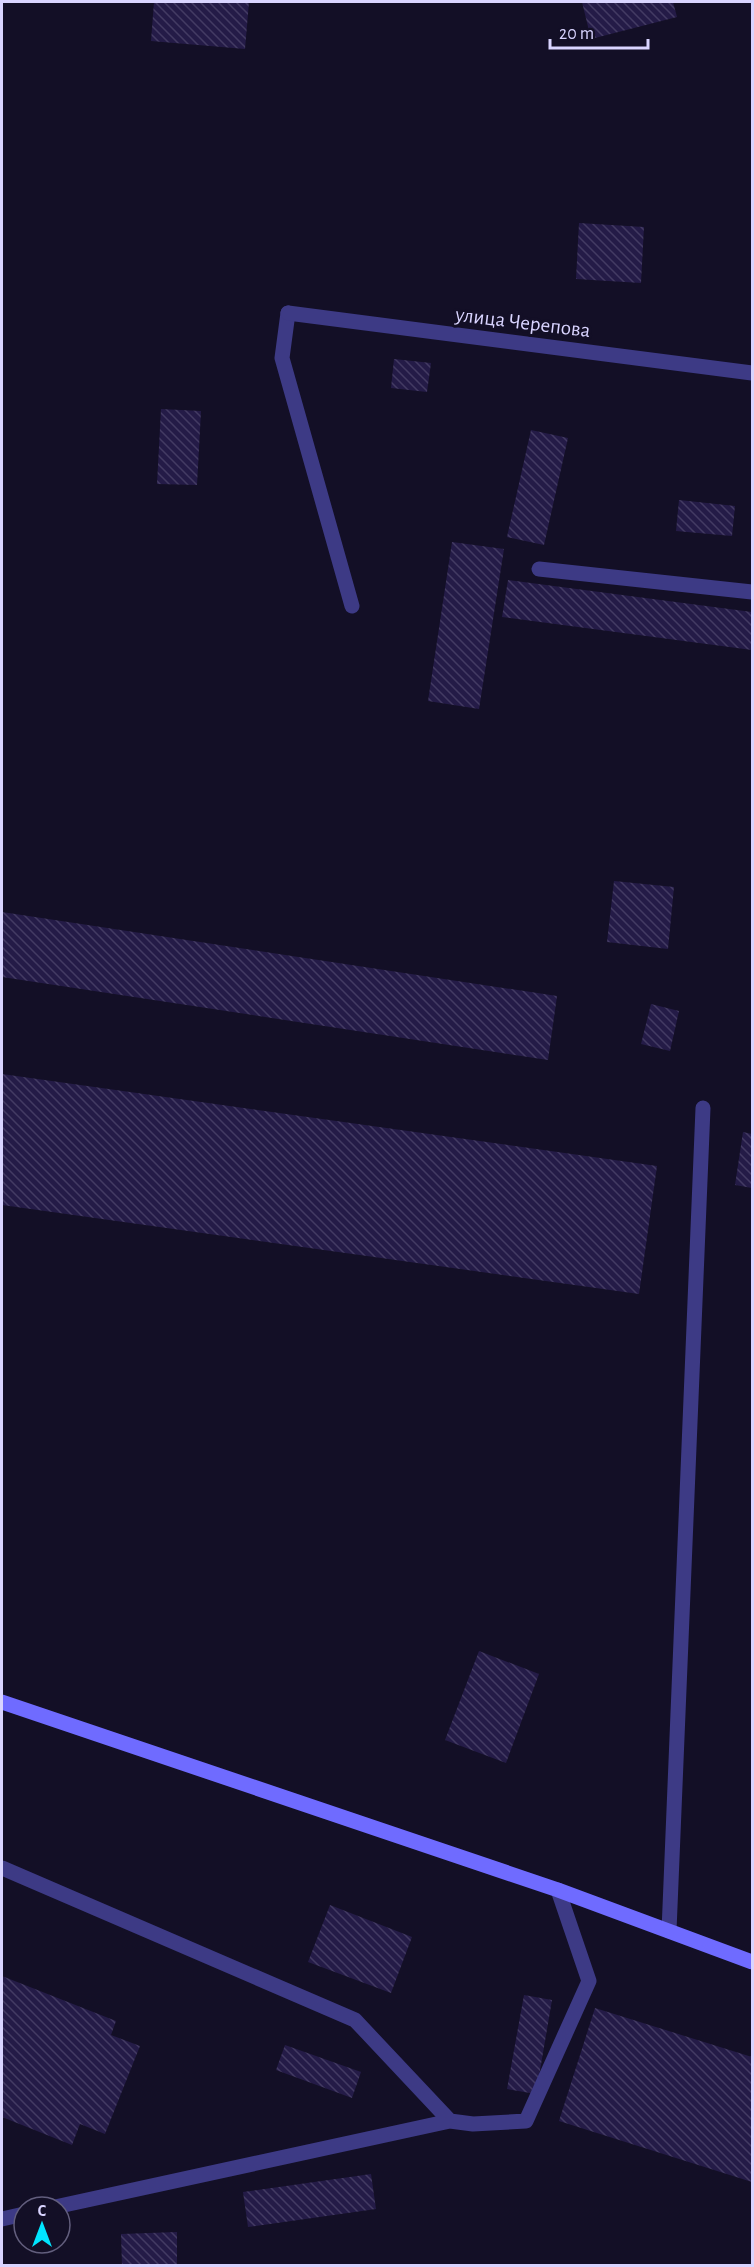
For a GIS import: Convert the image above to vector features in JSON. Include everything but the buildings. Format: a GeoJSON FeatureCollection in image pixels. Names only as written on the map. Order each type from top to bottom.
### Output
{"type":"FeatureCollection","features":[{"type":"Feature","properties":{"kind":"street","name":"улица Черепова"},"geometry":{"type":"LineString","coordinates":[[352,606],[282,358],[288,313],[753,373]]}},
{"type":"Feature","properties":{"kind":"street"},"geometry":{"type":"LineString","coordinates":[[539,569],[753,591]]}},
{"type":"Feature","properties":{"kind":"street"},"geometry":{"type":"LineString","coordinates":[[669,1931],[702,1108]]}},
{"type":"Feature","properties":{"kind":"street"},"geometry":{"type":"LineString","coordinates":[[2,1702],[558,1890],[753,1962]]}},
{"type":"Feature","properties":{"kind":"street"},"geometry":{"type":"LineString","coordinates":[[2,1868],[355,2020],[450,2121]]}},
{"type":"Feature","properties":{"kind":"street"},"geometry":{"type":"LineString","coordinates":[[72,2203],[450,2121],[472,2124],[526,2121],[589,1981],[558,1890]]}}]}
